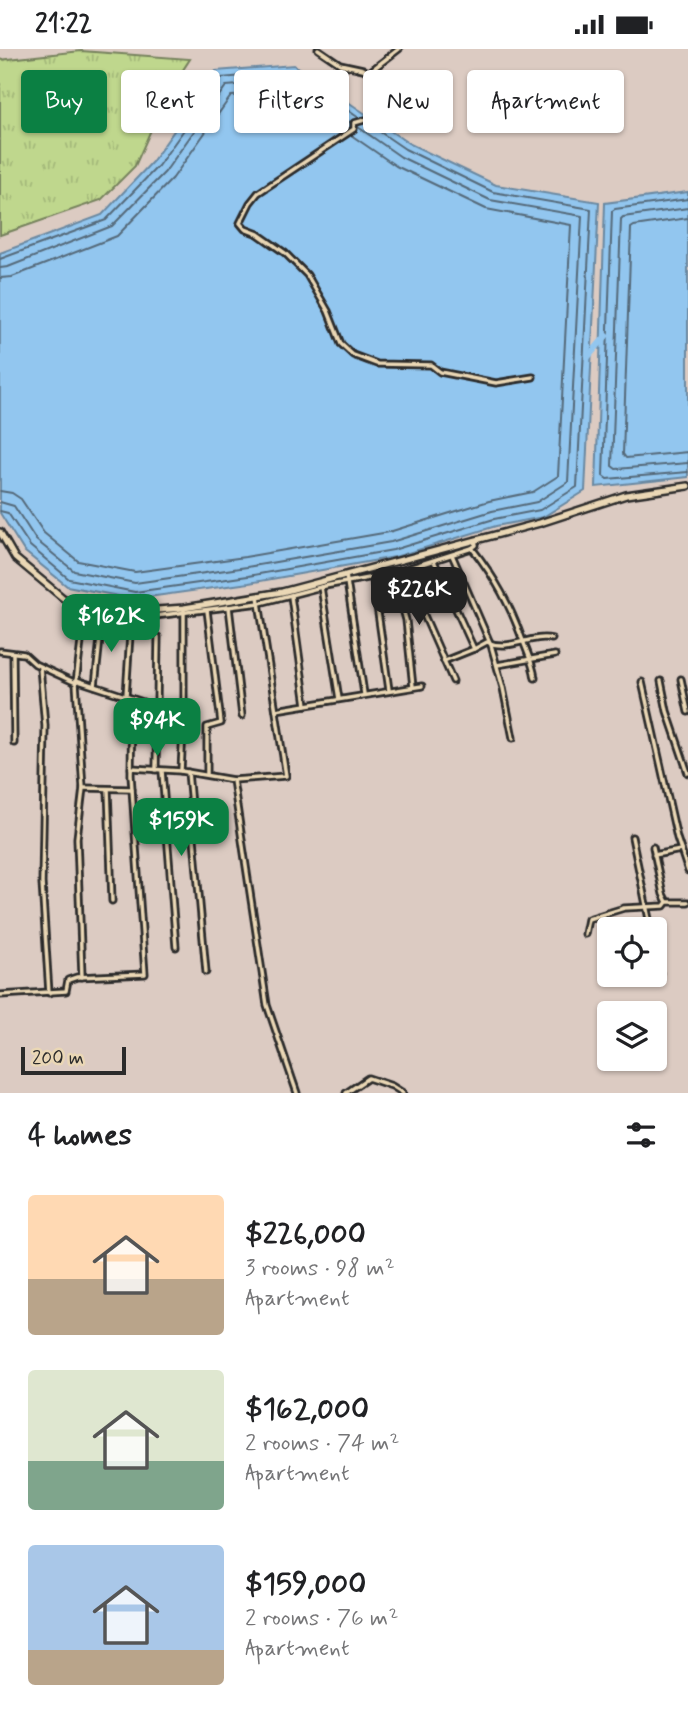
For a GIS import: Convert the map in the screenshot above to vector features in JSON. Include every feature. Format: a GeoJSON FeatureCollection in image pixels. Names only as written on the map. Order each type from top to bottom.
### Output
{"type":"FeatureCollection","features":[{"type":"Feature","properties":{"kind":"street"},"geometry":{"type":"LineString","coordinates":[[318,49],[340,64],[364,70]]}},
{"type":"Feature","properties":{"kind":"street"},"geometry":{"type":"LineString","coordinates":[[372,70],[399,49]]}},
{"type":"Feature","properties":{"kind":"street"},"geometry":{"type":"LineString","coordinates":[[363,121],[354,123],[354,129],[309,156],[258,193],[240,223],[245,229],[258,234],[285,253],[307,275],[328,311],[341,344],[353,355],[377,364],[431,365],[440,372],[496,383],[533,377]]}},
{"type":"Feature","properties":{"kind":"street"},"geometry":{"type":"LineString","coordinates":[[1,535],[15,558],[62,599],[102,617],[131,619],[282,592],[540,523],[626,495],[688,486]]}},
{"type":"Feature","properties":{"kind":"street"},"geometry":{"type":"LineString","coordinates":[[102,617],[207,610],[260,603],[404,570],[472,548],[476,545],[475,540]]}},
{"type":"Feature","properties":{"kind":"street"},"geometry":{"type":"LineString","coordinates":[[472,548],[495,577],[512,610],[536,678]]}},
{"type":"Feature","properties":{"kind":"street"},"geometry":{"type":"LineString","coordinates":[[452,555],[492,645],[513,738]]}},
{"type":"Feature","properties":{"kind":"street"},"geometry":{"type":"LineString","coordinates":[[434,561],[474,649]]}},
{"type":"Feature","properties":{"kind":"street"},"geometry":{"type":"LineString","coordinates":[[404,570],[453,681]]}},
{"type":"Feature","properties":{"kind":"street"},"geometry":{"type":"LineString","coordinates":[[393,573],[406,620],[413,687]]}},
{"type":"Feature","properties":{"kind":"street"},"geometry":{"type":"LineString","coordinates":[[346,575],[364,695]]}},
{"type":"Feature","properties":{"kind":"street"},"geometry":{"type":"LineString","coordinates":[[373,578],[389,691]]}},
{"type":"Feature","properties":{"kind":"street"},"geometry":{"type":"LineString","coordinates":[[321,587],[339,699]]}},
{"type":"Feature","properties":{"kind":"street"},"geometry":{"type":"LineString","coordinates":[[290,595],[306,705]]}},
{"type":"Feature","properties":{"kind":"street"},"geometry":{"type":"LineString","coordinates":[[131,768],[207,774],[233,780],[286,776],[258,596]]}},
{"type":"Feature","properties":{"kind":"street"},"geometry":{"type":"LineString","coordinates":[[229,607],[242,716]]}},
{"type":"Feature","properties":{"kind":"street"},"geometry":{"type":"LineString","coordinates":[[82,977],[77,838],[83,788],[76,681],[85,609]]}},
{"type":"Feature","properties":{"kind":"street"},"geometry":{"type":"LineString","coordinates":[[181,771],[184,610]]}},
{"type":"Feature","properties":{"kind":"street"},"geometry":{"type":"LineString","coordinates":[[207,610],[221,723],[207,727],[207,774]]}},
{"type":"Feature","properties":{"kind":"street"},"geometry":{"type":"LineString","coordinates":[[95,686],[102,617]]}},
{"type":"Feature","properties":{"kind":"street"},"geometry":{"type":"LineString","coordinates":[[126,696],[131,619]]}},
{"type":"Feature","properties":{"kind":"street"},"geometry":{"type":"LineString","coordinates":[[158,637],[159,770],[176,947]]}},
{"type":"Feature","properties":{"kind":"street"},"geometry":{"type":"LineString","coordinates":[[444,661],[471,653],[488,642],[492,645],[524,643],[544,637],[552,639]]}},
{"type":"Feature","properties":{"kind":"street"},"geometry":{"type":"LineString","coordinates":[[0,651],[24,654],[40,667],[143,702]]}},
{"type":"Feature","properties":{"kind":"street"},"geometry":{"type":"LineString","coordinates":[[13,653],[14,743]]}},
{"type":"Feature","properties":{"kind":"street"},"geometry":{"type":"LineString","coordinates":[[497,665],[555,655]]}},
{"type":"Feature","properties":{"kind":"street"},"geometry":{"type":"LineString","coordinates":[[40,667],[45,726],[42,883],[49,993]]}},
{"type":"Feature","properties":{"kind":"street"},"geometry":{"type":"LineString","coordinates":[[681,679],[688,712]]}},
{"type":"Feature","properties":{"kind":"street"},"geometry":{"type":"LineString","coordinates":[[661,681],[667,711],[688,773]]}},
{"type":"Feature","properties":{"kind":"street"},"geometry":{"type":"LineString","coordinates":[[642,682],[688,870]]}},
{"type":"Feature","properties":{"kind":"street"},"geometry":{"type":"LineString","coordinates":[[276,710],[422,686]]}},
{"type":"Feature","properties":{"kind":"street"},"geometry":{"type":"LineString","coordinates":[[0,995],[67,991],[69,979],[145,973],[132,789],[132,701],[126,696]]}},
{"type":"Feature","properties":{"kind":"street"},"geometry":{"type":"LineString","coordinates":[[188,772],[206,972]]}},
{"type":"Feature","properties":{"kind":"street"},"geometry":{"type":"LineString","coordinates":[[233,780],[267,1005],[298,1093]]}},
{"type":"Feature","properties":{"kind":"street"},"geometry":{"type":"LineString","coordinates":[[83,788],[132,789]]}},
{"type":"Feature","properties":{"kind":"street"},"geometry":{"type":"LineString","coordinates":[[108,789],[112,901]]}},
{"type":"Feature","properties":{"kind":"street"},"geometry":{"type":"LineString","coordinates":[[632,837],[648,917]]}},
{"type":"Feature","properties":{"kind":"street"},"geometry":{"type":"LineString","coordinates":[[653,847],[667,902]]}},
{"type":"Feature","properties":{"kind":"street"},"geometry":{"type":"LineString","coordinates":[[654,855],[681,850]]}},
{"type":"Feature","properties":{"kind":"street"},"geometry":{"type":"LineString","coordinates":[[585,934],[588,919],[624,908],[688,902]]}},
{"type":"Feature","properties":{"kind":"street"},"geometry":{"type":"LineString","coordinates":[[346,1093],[368,1078],[393,1086],[403,1093]]}},
{"type":"Feature","properties":{"kind":"green space"},"geometry":{"type":"Polygon","coordinates":[[[81,51],[190,59],[183,70],[121,70],[121,133],[150,133],[135,166],[101,200],[0,235],[0,60],[81,51]]]}},
{"type":"Feature","properties":{"kind":"water"},"geometry":{"type":"Polygon","coordinates":[[[294,65],[301,70],[234,70],[234,133],[349,133],[349,103],[363,112],[363,133],[393,133],[408,143],[496,185],[599,202],[585,491],[543,517],[496,526],[395,557],[249,583],[134,599],[67,586],[24,551],[0,513],[0,253],[102,215],[152,162],[172,133],[220,133],[220,71],[294,65]]]}},
{"type":"Feature","properties":{"kind":"water"},"geometry":{"type":"Polygon","coordinates":[[[688,192],[688,477],[596,487],[605,203],[688,192]]]}},
{"type":"Feature","properties":{"kind":"waterway"},"geometry":{"type":"LineString","coordinates":[[588,357],[606,336]]}}]}
